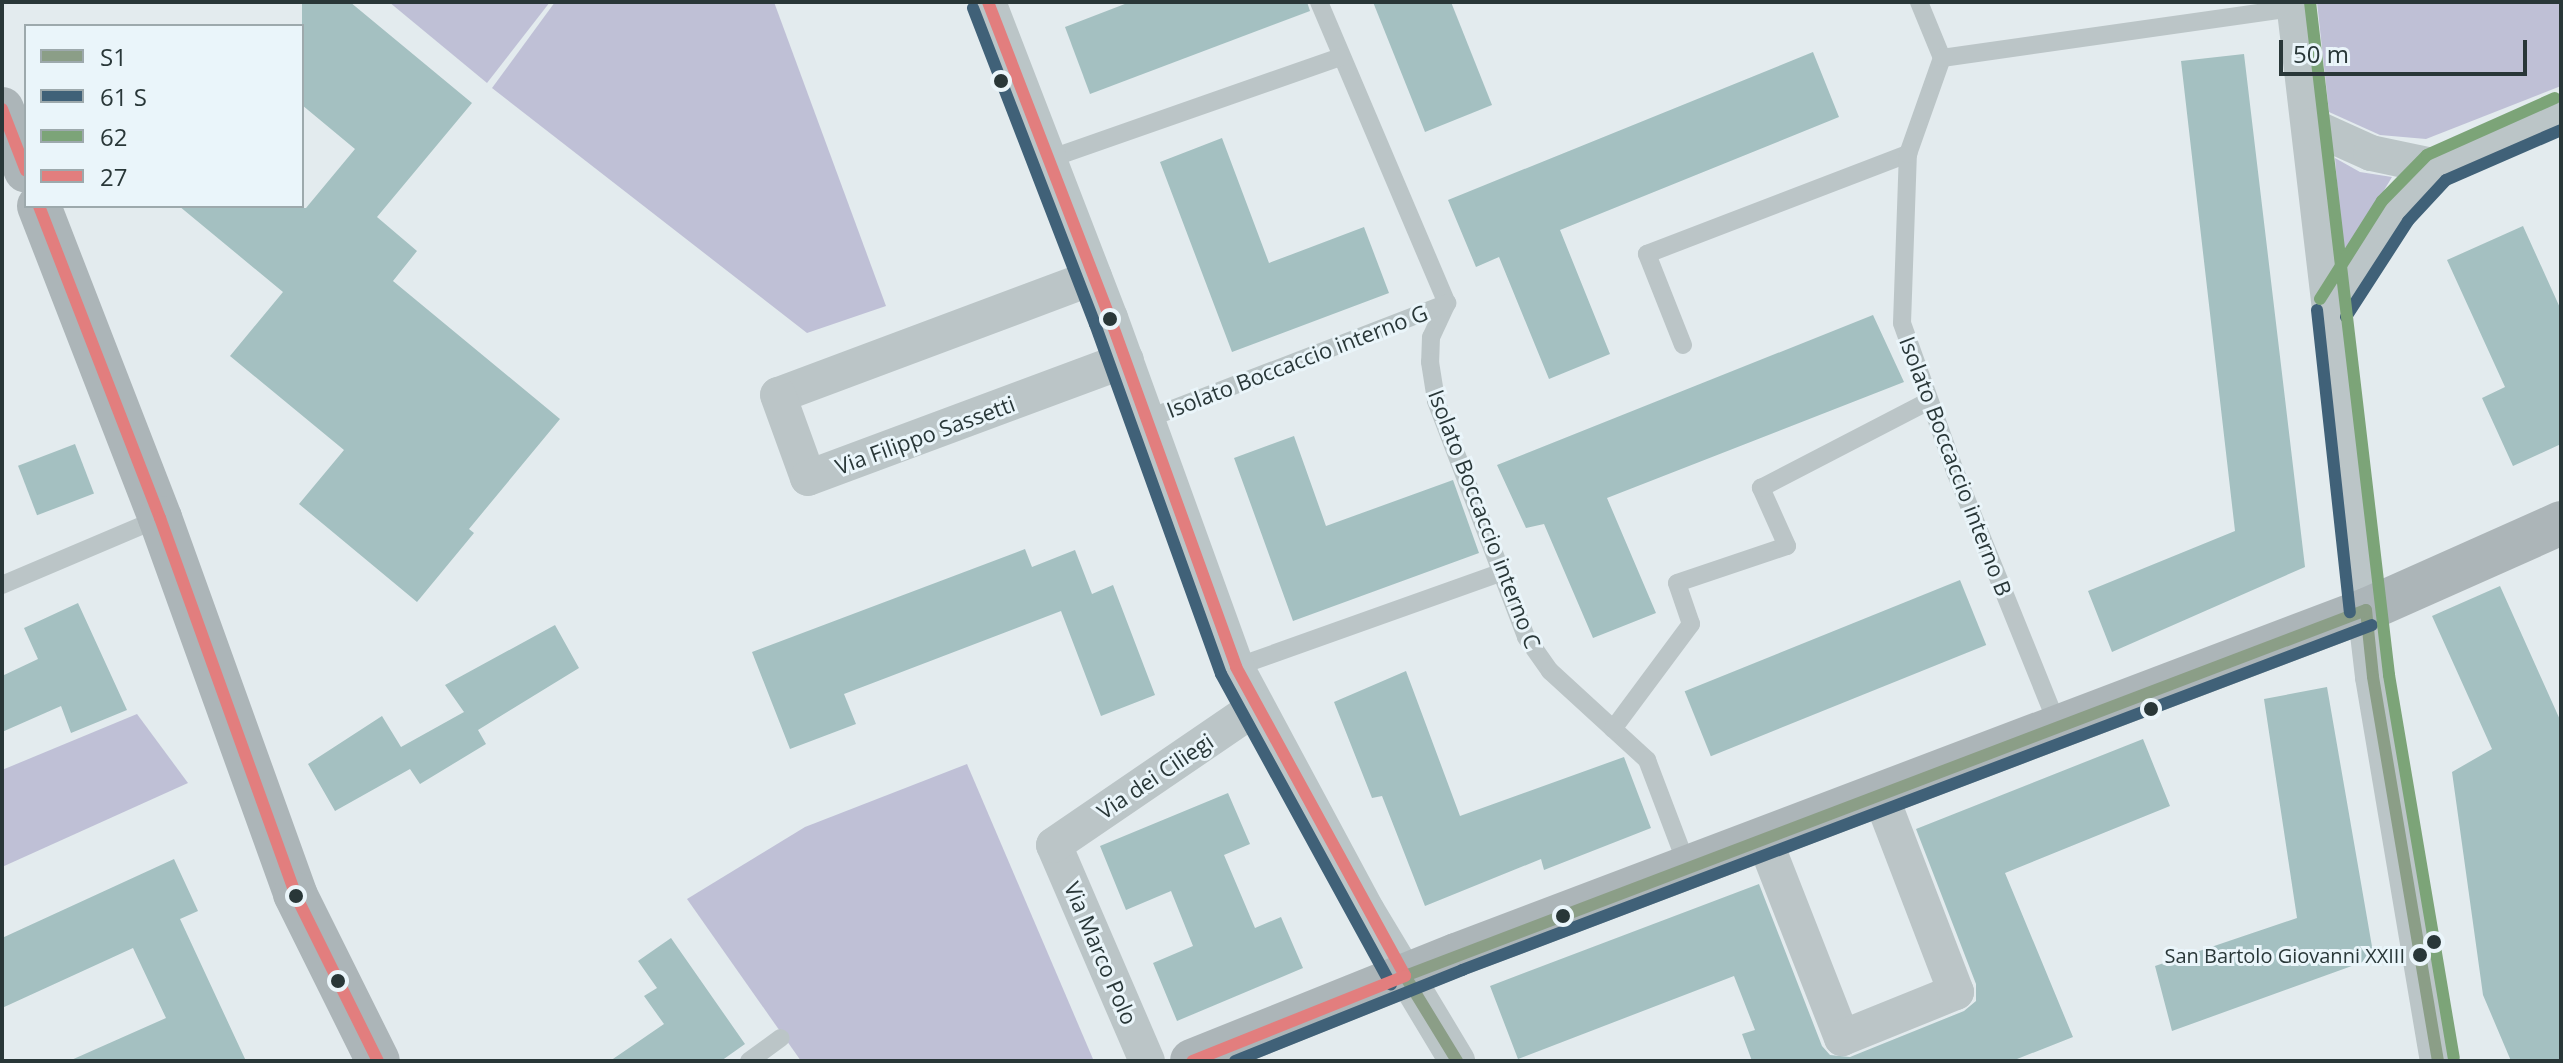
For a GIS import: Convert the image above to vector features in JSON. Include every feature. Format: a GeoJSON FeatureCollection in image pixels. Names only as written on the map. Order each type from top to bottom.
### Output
{"type":"FeatureCollection","features":[{"type":"Feature","properties":{"kind":"street"},"geometry":{"type":"LineString","coordinates":[[988,2],[1126,360],[1236,667],[1405,976],[1457,1061]]}},
{"type":"Feature","properties":{"kind":"street"},"geometry":{"type":"LineString","coordinates":[[2295,5],[2333,308],[2373,677],[2438,1061]]}},
{"type":"Feature","properties":{"kind":"street"},"geometry":{"type":"LineString","coordinates":[[2,109],[24,166]]}},
{"type":"Feature","properties":{"kind":"street"},"geometry":{"type":"LineString","coordinates":[[2333,308],[2395,211],[2437,167],[2561,113]]}},
{"type":"Feature","properties":{"kind":"street"},"geometry":{"type":"LineString","coordinates":[[2311,126],[2371,153],[2437,167]]}},
{"type":"Feature","properties":{"kind":"street"},"geometry":{"type":"LineString","coordinates":[[40,208],[160,518],[295,894],[378,1061]]}},
{"type":"Feature","properties":{"kind":"street","name":"Via Filippo Sassetti"},"geometry":{"type":"LineString","coordinates":[[1094,277],[778,395],[808,478],[1126,360]]}},
{"type":"Feature","properties":{"kind":"street"},"geometry":{"type":"LineString","coordinates":[[1192,1061],[1405,976],[2366,610],[2561,523]]}},
{"type":"Feature","properties":{"kind":"street","name":"Via dei Ciliegi"},"geometry":{"type":"LineString","coordinates":[[1054,845],[1256,707]]}},
{"type":"Feature","properties":{"kind":"street"},"geometry":{"type":"LineString","coordinates":[[1764,839],[1842,1038],[1956,992],[1880,794]]}},
{"type":"Feature","properties":{"kind":"street","name":"Via Marco Polo"},"geometry":{"type":"LineString","coordinates":[[1054,845],[1147,1061]]}},
{"type":"Feature","properties":{"kind":"lane"},"geometry":{"type":"LineString","coordinates":[[1319,2],[1447,303]]}},
{"type":"Feature","properties":{"kind":"lane"},"geometry":{"type":"LineString","coordinates":[[1919,2],[1942,58],[2295,5]]}},
{"type":"Feature","properties":{"kind":"lane"},"geometry":{"type":"LineString","coordinates":[[1049,159],[1340,57]]}},
{"type":"Feature","properties":{"kind":"lane","name":"Isolato Boccaccio interno B"},"geometry":{"type":"LineString","coordinates":[[1942,58],[1908,154],[1902,323],[1929,401],[2058,726]]}},
{"type":"Feature","properties":{"kind":"lane"},"geometry":{"type":"LineString","coordinates":[[1683,345],[1647,254],[1908,154]]}},
{"type":"Feature","properties":{"kind":"lane","name":"Isolato Boccaccio interno G"},"geometry":{"type":"LineString","coordinates":[[1147,419],[1447,303]]}},
{"type":"Feature","properties":{"kind":"lane","name":"Isolato Boccaccio interno C"},"geometry":{"type":"LineString","coordinates":[[1447,303],[1431,337],[1430,362],[1436,401],[1500,573],[1536,656],[1647,760],[1688,868]]}},
{"type":"Feature","properties":{"kind":"lane"},"geometry":{"type":"LineString","coordinates":[[1613,729],[1691,624],[1677,583],[1787,546],[1761,488],[1929,401]]}},
{"type":"Feature","properties":{"kind":"lane"},"geometry":{"type":"LineString","coordinates":[[2,585],[160,518]]}},
{"type":"Feature","properties":{"kind":"lane"},"geometry":{"type":"LineString","coordinates":[[1236,667],[1500,573]]}},
{"type":"Feature","properties":{"kind":"lane"},"geometry":{"type":"LineString","coordinates":[[749,1061],[781,1038]]}},
{"type":"Feature","properties":{"kind":"shaded area"},"geometry":{"type":"Polygon","coordinates":[[[389,2],[550,2],[487,83],[389,2]]]}},
{"type":"Feature","properties":{"kind":"shaded area"},"geometry":{"type":"Polygon","coordinates":[[[555,2],[774,2],[886,306],[807,333],[492,88],[555,2]]]}},
{"type":"Feature","properties":{"kind":"shaded area"},"geometry":{"type":"Polygon","coordinates":[[[2317,2],[2561,2],[2561,86],[2426,139],[2380,135],[2329,112],[2317,2]]]}},
{"type":"Feature","properties":{"kind":"shaded area"},"geometry":{"type":"Polygon","coordinates":[[[2335,158],[2360,172],[2392,177],[2343,259],[2335,158]]]}},
{"type":"Feature","properties":{"kind":"shaded area"},"geometry":{"type":"Polygon","coordinates":[[[137,714],[188,783],[2,867],[2,770],[137,714]]]}},
{"type":"Feature","properties":{"kind":"shaded area"},"geometry":{"type":"Polygon","coordinates":[[[967,764],[1093,1059],[801,1061],[687,899],[805,827],[967,764]]]}},
{"type":"Feature","properties":{"kind":"building"},"geometry":{"type":"Polygon","coordinates":[[[302,2],[350,2],[472,103],[377,217],[417,251],[393,281],[560,419],[469,529],[474,533],[417,602],[299,504],[344,450],[230,356],[283,292],[181,208],[306,208],[355,149],[304,107],[302,2]]]}},
{"type":"Feature","properties":{"kind":"building"},"geometry":{"type":"Polygon","coordinates":[[[1130,2],[1307,2],[1310,11],[1090,94],[1065,27],[1130,2]]]}},
{"type":"Feature","properties":{"kind":"building"},"geometry":{"type":"Polygon","coordinates":[[[1373,2],[1451,2],[1492,105],[1425,132],[1373,2]]]}},
{"type":"Feature","properties":{"kind":"building"},"geometry":{"type":"Polygon","coordinates":[[[1813,52],[1839,117],[1560,230],[1610,354],[1549,379],[1499,257],[1476,267],[1448,200],[1813,52]]]}},
{"type":"Feature","properties":{"kind":"building"},"geometry":{"type":"Polygon","coordinates":[[[2244,54],[2305,567],[2112,652],[2088,591],[2235,531],[2181,61],[2244,54]]]}},
{"type":"Feature","properties":{"kind":"building"},"geometry":{"type":"Polygon","coordinates":[[[1222,138],[1269,263],[1364,227],[1389,293],[1232,352],[1160,162],[1222,138]]]}},
{"type":"Feature","properties":{"kind":"building"},"geometry":{"type":"Polygon","coordinates":[[[2523,226],[2561,310],[2561,444],[2513,466],[2482,398],[2505,387],[2447,260],[2523,226]]]}},
{"type":"Feature","properties":{"kind":"building"},"geometry":{"type":"Polygon","coordinates":[[[1873,315],[1904,382],[1607,498],[1656,613],[1593,638],[1544,524],[1526,528],[1497,465],[1873,315]]]}},
{"type":"Feature","properties":{"kind":"building"},"geometry":{"type":"Polygon","coordinates":[[[1294,436],[1326,526],[1453,480],[1479,553],[1293,621],[1234,458],[1294,436]]]}},
{"type":"Feature","properties":{"kind":"building"},"geometry":{"type":"Polygon","coordinates":[[[75,444],[94,493],[37,515],[18,466],[75,444]]]}},
{"type":"Feature","properties":{"kind":"building"},"geometry":{"type":"Polygon","coordinates":[[[1025,549],[1032,567],[1075,550],[1092,594],[1113,585],[1155,695],[1101,716],[1061,611],[844,694],[856,724],[790,749],[752,652],[1025,549]]]}},
{"type":"Feature","properties":{"kind":"building"},"geometry":{"type":"Polygon","coordinates":[[[1960,580],[1986,645],[1711,756],[1685,691],[1960,580]]]}},
{"type":"Feature","properties":{"kind":"building"},"geometry":{"type":"Polygon","coordinates":[[[2500,586],[2561,722],[2561,1061],[2511,1061],[2483,995],[2452,772],[2492,749],[2432,616],[2500,586]]]}},
{"type":"Feature","properties":{"kind":"building"},"geometry":{"type":"Polygon","coordinates":[[[78,603],[127,710],[71,733],[61,706],[2,732],[2,676],[38,659],[24,628],[78,603]]]}},
{"type":"Feature","properties":{"kind":"building"},"geometry":{"type":"Polygon","coordinates":[[[555,625],[579,668],[478,730],[486,744],[420,784],[410,769],[335,811],[308,764],[382,716],[401,747],[464,712],[445,685],[555,625]]]}},
{"type":"Feature","properties":{"kind":"building"},"geometry":{"type":"Polygon","coordinates":[[[1406,671],[1460,816],[1624,757],[1651,828],[1544,870],[1541,859],[1425,906],[1382,796],[1372,798],[1334,702],[1406,671]]]}},
{"type":"Feature","properties":{"kind":"building"},"geometry":{"type":"Polygon","coordinates":[[[2327,687],[2374,958],[2172,1031],[2155,966],[2297,918],[2264,699],[2327,687]]]}},
{"type":"Feature","properties":{"kind":"building"},"geometry":{"type":"Polygon","coordinates":[[[2143,739],[2170,806],[2005,873],[2073,1037],[2012,1061],[1752,1061],[1742,1034],[1755,1030],[1734,976],[1518,1059],[1490,986],[1759,884],[1822,1046],[1830,1055],[1850,1057],[1964,1011],[1976,1001],[1976,984],[1916,829],[2143,739]]]}},
{"type":"Feature","properties":{"kind":"building"},"geometry":{"type":"Polygon","coordinates":[[[1228,793],[1250,844],[1224,855],[1255,928],[1281,917],[1303,968],[1177,1021],[1153,963],[1193,946],[1171,891],[1126,910],[1100,846],[1228,793]]]}},
{"type":"Feature","properties":{"kind":"building"},"geometry":{"type":"Polygon","coordinates":[[[174,859],[198,911],[180,919],[246,1061],[69,1061],[166,1018],[133,948],[2,1008],[2,938],[174,859]]]}},
{"type":"Feature","properties":{"kind":"building"},"geometry":{"type":"Polygon","coordinates":[[[671,938],[745,1044],[721,1061],[610,1061],[664,1024],[644,996],[657,988],[638,961],[671,938]]]}},
{"type":"Feature","properties":{"kind":"transit line","name":"27"},"geometry":{"type":"LineString","coordinates":[[988,2],[1110,318],[1236,667],[1405,976],[1192,1061]]}},
{"type":"Feature","properties":{"kind":"transit line","name":"62"},"geometry":{"type":"LineString","coordinates":[[2310,2],[2389,675],[2454,1058]]}},
{"type":"Feature","properties":{"kind":"transit line"},"geometry":{"type":"LineString","coordinates":[[973,8],[1095,324],[1221,674],[1391,984]]}},
{"type":"Feature","properties":{"kind":"transit line","name":"62"},"geometry":{"type":"LineString","coordinates":[[2320,299],[2382,201],[2427,155],[2555,98]]}},
{"type":"Feature","properties":{"kind":"transit line","name":"27"},"geometry":{"type":"LineString","coordinates":[[2,109],[24,166]]}},
{"type":"Feature","properties":{"kind":"transit line"},"geometry":{"type":"LineString","coordinates":[[2346,317],[2408,221],[2446,180],[2561,130]]}},
{"type":"Feature","properties":{"kind":"transit line","name":"27"},"geometry":{"type":"LineString","coordinates":[[40,208],[160,518],[295,894],[378,1061]]}},
{"type":"Feature","properties":{"kind":"transit line"},"geometry":{"type":"LineString","coordinates":[[2317,310],[2350,612]]}},
{"type":"Feature","properties":{"kind":"transit line","name":"S1"},"geometry":{"type":"LineString","coordinates":[[2366,610],[2373,677],[2438,1061]]}},
{"type":"Feature","properties":{"kind":"transit line","name":"S1"},"geometry":{"type":"LineString","coordinates":[[1405,976],[2366,610]]}},
{"type":"Feature","properties":{"kind":"transit line"},"geometry":{"type":"LineString","coordinates":[[1235,1061],[1462,970],[2372,625]]}},
{"type":"Feature","properties":{"kind":"transit line","name":"S1"},"geometry":{"type":"LineString","coordinates":[[1405,976],[1457,1061]]}},
{"type":"Feature","properties":{"kind":"place","name":"San Bartolo Giovanni XXIII"},"geometry":{"type":"Point","coordinates":[2420,955]}}]}
